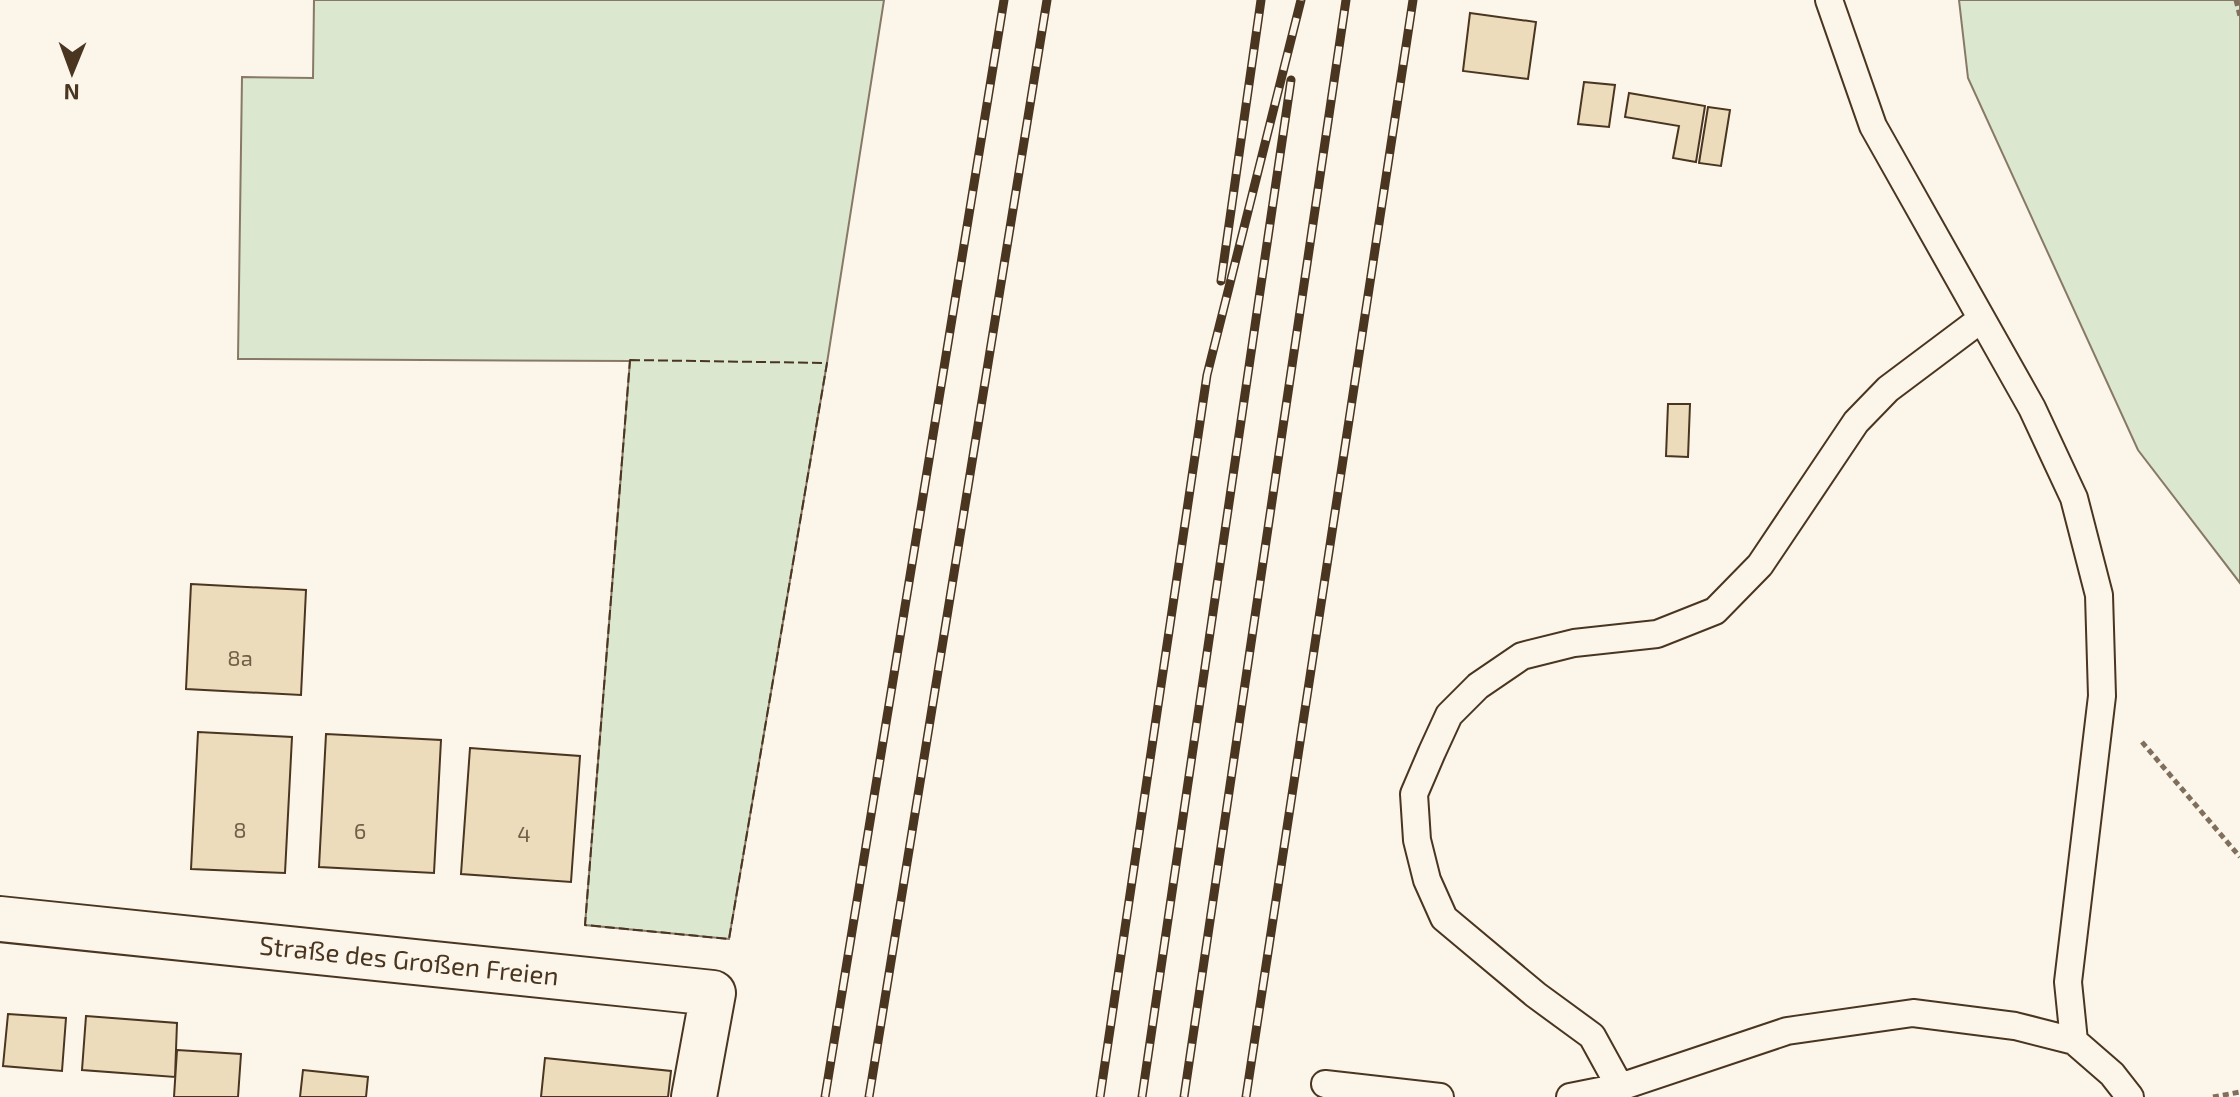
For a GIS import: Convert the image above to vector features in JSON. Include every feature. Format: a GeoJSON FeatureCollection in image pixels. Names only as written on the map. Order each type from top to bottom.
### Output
{"type":"FeatureCollection","features":[{"type":"Feature","properties":{"kind":"street","name":"Straße des Großen Freien"},"geometry":{"type":"LineString","coordinates":[[0,919],[713,993],[694,1097]]}},
{"type":"Feature","properties":{"kind":"lane"},"geometry":{"type":"LineString","coordinates":[[1829,0],[1873,126],[2032,408],[2074,498],[2099,595],[2102,696],[2068,982],[2074,1041]]}},
{"type":"Feature","properties":{"kind":"lane"},"geometry":{"type":"LineString","coordinates":[[1620,1087],[1592,1036],[1536,995],[1444,918],[1427,880],[1417,840],[1414,794],[1449,715],[1478,686],[1522,656],[1574,643],[1657,634],[1715,611],[1760,565],[1856,422],[1888,389],[1980,320]]}},
{"type":"Feature","properties":{"kind":"lane"},"geometry":{"type":"LineString","coordinates":[[1570,1097],[1620,1087],[1787,1031],[1913,1013],[2015,1026],[2074,1041],[2112,1074],[2130,1097]]}},
{"type":"Feature","properties":{"kind":"lane"},"geometry":{"type":"LineString","coordinates":[[1325,1084],[1440,1097]]}},
{"type":"Feature","properties":{"kind":"path"},"geometry":{"type":"LineString","coordinates":[[2236,0],[2240,16]]}},
{"type":"Feature","properties":{"kind":"path"},"geometry":{"type":"LineString","coordinates":[[2102,696],[2240,857]]}},
{"type":"Feature","properties":{"kind":"path"},"geometry":{"type":"LineString","coordinates":[[2213,1097],[2240,1092]]}},
{"type":"Feature","properties":{"kind":"green space"},"geometry":{"type":"Polygon","coordinates":[[[314,0],[884,0],[827,363],[729,939],[585,925],[630,361],[238,359],[242,77],[313,78],[314,0]]]}},
{"type":"Feature","properties":{"kind":"green space"},"geometry":{"type":"Polygon","coordinates":[[[1959,0],[2240,0],[2240,583],[2138,450],[1968,78],[1959,0]]]}},
{"type":"Feature","properties":{"kind":"building"},"geometry":{"type":"Polygon","coordinates":[[[1470,13],[1536,22],[1528,79],[1463,71],[1470,13]]]}},
{"type":"Feature","properties":{"kind":"building"},"geometry":{"type":"Polygon","coordinates":[[[1584,82],[1615,85],[1609,127],[1578,124],[1584,82]]]}},
{"type":"Feature","properties":{"kind":"building"},"geometry":{"type":"Polygon","coordinates":[[[1629,93],[1705,106],[1696,162],[1673,158],[1679,126],[1625,117],[1629,93]]]}},
{"type":"Feature","properties":{"kind":"building"},"geometry":{"type":"Polygon","coordinates":[[[1708,107],[1730,110],[1721,166],[1699,163],[1708,107]]]}},
{"type":"Feature","properties":{"kind":"building"},"geometry":{"type":"Polygon","coordinates":[[[1668,404],[1690,404],[1688,457],[1666,456],[1668,404]]]}},
{"type":"Feature","properties":{"kind":"building"},"geometry":{"type":"Polygon","coordinates":[[[191,584],[306,590],[301,695],[186,689],[191,584]]]}},
{"type":"Feature","properties":{"kind":"building"},"geometry":{"type":"Polygon","coordinates":[[[198,732],[292,737],[285,873],[191,869],[198,732]]]}},
{"type":"Feature","properties":{"kind":"building"},"geometry":{"type":"Polygon","coordinates":[[[326,734],[441,740],[434,873],[319,867],[326,734]]]}},
{"type":"Feature","properties":{"kind":"building"},"geometry":{"type":"Polygon","coordinates":[[[470,748],[580,756],[571,882],[461,874],[470,748]]]}},
{"type":"Feature","properties":{"kind":"building"},"geometry":{"type":"Polygon","coordinates":[[[8,1014],[66,1018],[62,1071],[3,1066],[8,1014]]]}},
{"type":"Feature","properties":{"kind":"building"},"geometry":{"type":"Polygon","coordinates":[[[86,1016],[177,1023],[175,1077],[82,1070],[86,1016]]]}},
{"type":"Feature","properties":{"kind":"building"},"geometry":{"type":"Polygon","coordinates":[[[177,1050],[241,1054],[238,1097],[174,1097],[177,1050]]]}},
{"type":"Feature","properties":{"kind":"building"},"geometry":{"type":"Polygon","coordinates":[[[545,1058],[671,1071],[668,1097],[541,1097],[545,1058]]]}},
{"type":"Feature","properties":{"kind":"building"},"geometry":{"type":"Polygon","coordinates":[[[303,1070],[368,1077],[366,1097],[300,1097],[303,1070]]]}},
{"type":"Feature","properties":{"kind":"railway"},"geometry":{"type":"LineString","coordinates":[[825,1097],[1004,0]]}},
{"type":"Feature","properties":{"kind":"railway"},"geometry":{"type":"LineString","coordinates":[[869,1097],[1047,0]]}},
{"type":"Feature","properties":{"kind":"railway"},"geometry":{"type":"LineString","coordinates":[[1221,281],[1261,0]]}},
{"type":"Feature","properties":{"kind":"railway"},"geometry":{"type":"LineString","coordinates":[[1100,1097],[1207,375],[1301,0]]}},
{"type":"Feature","properties":{"kind":"railway"},"geometry":{"type":"LineString","coordinates":[[1184,1097],[1346,0]]}},
{"type":"Feature","properties":{"kind":"railway"},"geometry":{"type":"LineString","coordinates":[[1246,1097],[1413,0]]}},
{"type":"Feature","properties":{"kind":"railway"},"geometry":{"type":"LineString","coordinates":[[1142,1097],[1291,80]]}},
{"type":"Feature","properties":{"kind":"fence"},"geometry":{"type":"LineString","coordinates":[[630,360],[827,363],[729,939],[585,925],[630,360]]}}]}
